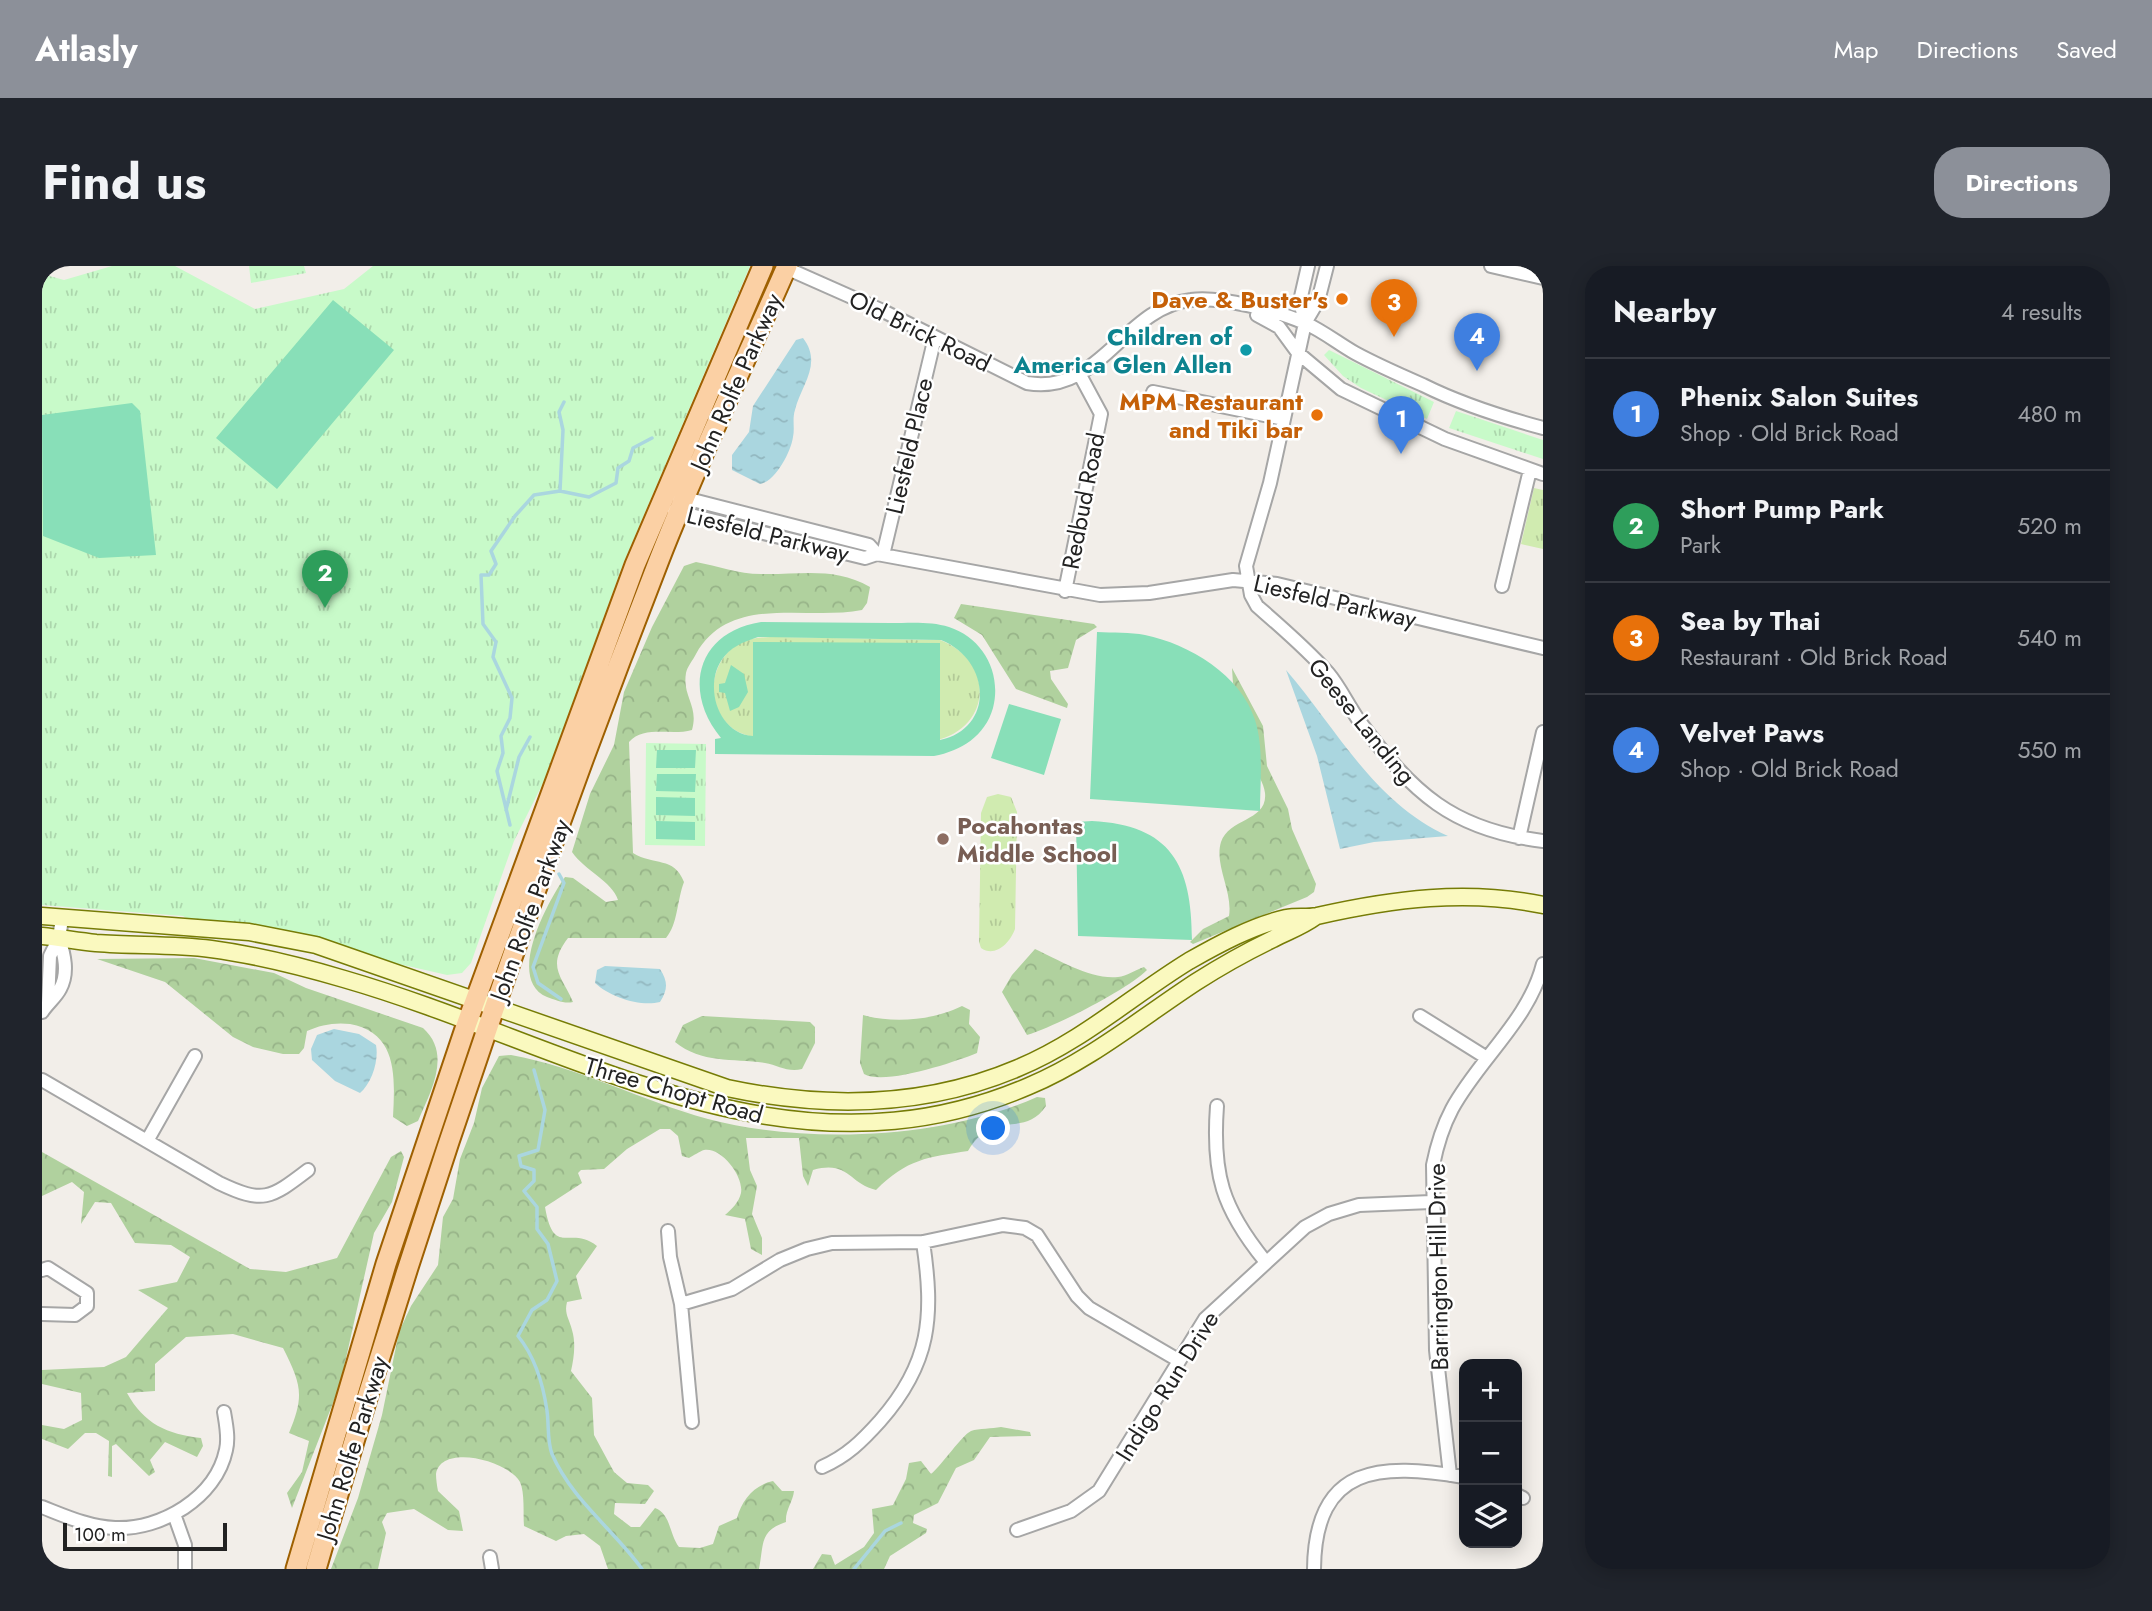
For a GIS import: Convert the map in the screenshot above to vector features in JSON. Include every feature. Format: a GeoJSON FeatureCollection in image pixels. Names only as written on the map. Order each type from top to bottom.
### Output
{"type":"FeatureCollection","features":[{"type":"Feature","properties":{"kind":"main road","name":"John Rolfe Parkway"},"geometry":{"type":"LineString","coordinates":[[296,1569],[386,1264],[467,1023],[661,500],[763,266]]}},
{"type":"Feature","properties":{"kind":"main road","name":"John Rolfe Parkway"},"geometry":{"type":"LineString","coordinates":[[316,1569],[388,1326],[540,881],[682,505],[787,267]]}},
{"type":"Feature","properties":{"kind":"main road","name":"Three Chopt Road"},"geometry":{"type":"LineString","coordinates":[[42,916],[200,927],[316,945],[727,1088],[795,1101],[846,1104],[889,1101],[949,1090],[1018,1068],[1073,1039],[1207,952],[1288,917],[1315,917],[1361,905],[1420,897],[1474,897],[1543,905]]}},
{"type":"Feature","properties":{"kind":"main road","name":"Three Chopt Road"},"geometry":{"type":"LineString","coordinates":[[42,936],[94,943],[189,947],[260,958],[347,980],[635,1082],[742,1113],[802,1122],[869,1123],[912,1119],[976,1106],[1050,1077],[1227,962],[1299,928],[1315,917]]}},
{"type":"Feature","properties":{"kind":"street"},"geometry":{"type":"LineString","coordinates":[[1305,323],[1300,301],[1308,266]]}},
{"type":"Feature","properties":{"kind":"street"},"geometry":{"type":"LineString","coordinates":[[1248,580],[1246,566],[1284,419],[1305,323],[1318,301],[1327,266]]}},
{"type":"Feature","properties":{"kind":"street"},"geometry":{"type":"LineString","coordinates":[[1491,266],[1543,278]]}},
{"type":"Feature","properties":{"kind":"street","name":"Old Brick Road"},"geometry":{"type":"LineString","coordinates":[[787,267],[1027,383],[1046,386],[1066,383],[1080,375],[1158,311],[1173,303],[1192,299],[1238,304],[1305,323],[1359,355],[1427,387],[1496,415],[1543,428]]}},
{"type":"Feature","properties":{"kind":"street","name":"Old Brick Road"},"geometry":{"type":"LineString","coordinates":[[1238,304],[1279,327],[1298,353],[1341,389],[1445,439],[1536,472]]}},
{"type":"Feature","properties":{"kind":"street","name":"Liesfeld Place"},"geometry":{"type":"LineString","coordinates":[[880,555],[934,337]]}},
{"type":"Feature","properties":{"kind":"street","name":"Redbud Road"},"geometry":{"type":"LineString","coordinates":[[1065,590],[1101,414],[1080,375]]}},
{"type":"Feature","properties":{"kind":"street"},"geometry":{"type":"LineString","coordinates":[[1153,392],[1284,419]]}},
{"type":"Feature","properties":{"kind":"street"},"geometry":{"type":"LineString","coordinates":[[1502,586],[1536,472]]}},
{"type":"Feature","properties":{"kind":"street","name":"Liesfeld Parkway"},"geometry":{"type":"LineString","coordinates":[[661,500],[865,558],[880,555],[1100,595],[1149,593],[1248,580],[1543,648]]}},
{"type":"Feature","properties":{"kind":"street","name":"Geese Landing"},"geometry":{"type":"LineString","coordinates":[[1248,580],[1257,606],[1328,673],[1360,722],[1422,794],[1448,813],[1479,827],[1519,838],[1543,841]]}},
{"type":"Feature","properties":{"kind":"street"},"geometry":{"type":"LineString","coordinates":[[1519,838],[1543,732]]}},
{"type":"Feature","properties":{"kind":"street"},"geometry":{"type":"LineString","coordinates":[[45,1007],[50,957],[59,938],[62,919]]}},
{"type":"Feature","properties":{"kind":"street","name":"Barrington Hill Drive"},"geometry":{"type":"LineString","coordinates":[[1450,1475],[1436,1350],[1432,1202],[1433,1165],[1437,1143],[1452,1109],[1525,1006],[1543,964]]}},
{"type":"Feature","properties":{"kind":"street"},"geometry":{"type":"LineString","coordinates":[[1420,1016],[1488,1058]]}},
{"type":"Feature","properties":{"kind":"street"},"geometry":{"type":"LineString","coordinates":[[147,1142],[195,1056]]}},
{"type":"Feature","properties":{"kind":"street"},"geometry":{"type":"LineString","coordinates":[[42,1080],[248,1197],[277,1194],[308,1170]]}},
{"type":"Feature","properties":{"kind":"street"},"geometry":{"type":"LineString","coordinates":[[1217,1106],[1214,1141],[1219,1185],[1240,1230],[1265,1261]]}},
{"type":"Feature","properties":{"kind":"street","name":"Indigo Run Drive"},"geometry":{"type":"LineString","coordinates":[[1017,1530],[1071,1511],[1099,1491],[1117,1466],[1178,1360],[1205,1319],[1265,1261],[1306,1227],[1329,1214],[1359,1205],[1432,1202]]}},
{"type":"Feature","properties":{"kind":"street"},"geometry":{"type":"LineString","coordinates":[[681,1304],[732,1289],[780,1260],[807,1249],[832,1243],[923,1242],[1003,1225],[1026,1228],[1042,1240],[1077,1296],[1088,1308],[1178,1360]]}},
{"type":"Feature","properties":{"kind":"street"},"geometry":{"type":"LineString","coordinates":[[668,1231],[670,1257],[681,1304],[692,1422]]}},
{"type":"Feature","properties":{"kind":"street"},"geometry":{"type":"LineString","coordinates":[[822,1467],[858,1445],[904,1392],[917,1367],[929,1320],[929,1284],[923,1242]]}},
{"type":"Feature","properties":{"kind":"street"},"geometry":{"type":"LineString","coordinates":[[42,1270],[48,1268],[87,1293],[87,1306],[75,1315],[42,1314]]}},
{"type":"Feature","properties":{"kind":"street"},"geometry":{"type":"LineString","coordinates":[[42,1507],[73,1519],[113,1528],[151,1524],[174,1514],[205,1489],[218,1471],[227,1445],[224,1412]]}},
{"type":"Feature","properties":{"kind":"street"},"geometry":{"type":"LineString","coordinates":[[1314,1569],[1318,1527],[1331,1502],[1348,1485],[1384,1469],[1402,1468],[1459,1476]]}},
{"type":"Feature","properties":{"kind":"street"},"geometry":{"type":"LineString","coordinates":[[174,1514],[185,1545],[185,1569]]}},
{"type":"Feature","properties":{"kind":"green space"},"geometry":{"type":"Polygon","coordinates":[[[112,266],[175,266],[255,309],[344,289],[373,266],[750,266],[623,564],[545,779],[514,841],[471,963],[462,973],[447,975],[316,945],[200,927],[183,916],[42,905],[42,274],[64,280],[112,266]]]}},
{"type":"Feature","properties":{"kind":"green space"},"geometry":{"type":"Polygon","coordinates":[[[249,266],[304,266],[306,273],[251,283],[249,266]]]}},
{"type":"Feature","properties":{"kind":"green space"},"geometry":{"type":"Polygon","coordinates":[[[333,300],[394,350],[277,489],[216,438],[333,300]]]}},
{"type":"Feature","properties":{"kind":"green space"},"geometry":{"type":"Polygon","coordinates":[[[1329,350],[1434,402],[1427,419],[1361,388],[1343,376],[1324,355],[1329,350]]]}},
{"type":"Feature","properties":{"kind":"green space"},"geometry":{"type":"Polygon","coordinates":[[[132,403],[140,411],[156,555],[99,558],[43,536],[42,415],[132,403]]]}},
{"type":"Feature","properties":{"kind":"green space"},"geometry":{"type":"Polygon","coordinates":[[[1456,411],[1543,440],[1543,459],[1449,428],[1456,411]]]}},
{"type":"Feature","properties":{"kind":"green space"},"geometry":{"type":"Polygon","coordinates":[[[1534,488],[1543,490],[1543,549],[1521,544],[1534,488]]]}},
{"type":"Feature","properties":{"kind":"green space"},"geometry":{"type":"Polygon","coordinates":[[[696,562],[753,574],[816,573],[843,576],[870,587],[867,603],[862,610],[840,613],[771,613],[749,616],[728,623],[711,635],[686,673],[686,689],[694,721],[692,730],[650,732],[629,742],[633,853],[669,865],[680,874],[684,882],[673,926],[666,938],[568,938],[561,948],[557,964],[573,1002],[547,997],[535,988],[530,974],[530,957],[541,921],[565,877],[573,878],[606,902],[618,900],[610,887],[572,852],[590,794],[614,745],[624,692],[652,627],[684,566],[696,562]]]}},
{"type":"Feature","properties":{"kind":"green space"},"geometry":{"type":"Polygon","coordinates":[[[961,604],[1094,624],[1097,627],[1076,640],[1068,668],[1050,671],[1051,679],[1068,704],[1067,708],[1016,689],[982,635],[954,618],[961,604]]]}},
{"type":"Feature","properties":{"kind":"green space"},"geometry":{"type":"Polygon","coordinates":[[[761,622],[920,623],[949,627],[971,639],[987,659],[995,682],[993,708],[984,727],[971,741],[934,756],[715,754],[715,739],[721,738],[709,720],[702,701],[702,666],[710,651],[722,638],[739,628],[761,622]],[[758,637],[737,646],[721,661],[714,684],[718,708],[731,727],[753,736],[753,642],[940,643],[940,740],[958,733],[970,722],[978,708],[980,693],[970,662],[958,650],[941,640],[758,637]]]}},
{"type":"Feature","properties":{"kind":"green space"},"geometry":{"type":"Polygon","coordinates":[[[1097,632],[1127,633],[1162,639],[1211,664],[1238,689],[1255,720],[1260,742],[1260,811],[1090,799],[1097,632]]]}},
{"type":"Feature","properties":{"kind":"green space"},"geometry":{"type":"Polygon","coordinates":[[[754,638],[940,640],[958,650],[971,663],[978,678],[980,694],[976,709],[968,723],[953,734],[934,741],[764,739],[743,734],[723,719],[717,708],[714,696],[716,672],[722,660],[740,643],[754,638]]]}},
{"type":"Feature","properties":{"kind":"green space"},"geometry":{"type":"Polygon","coordinates":[[[731,665],[744,674],[748,692],[739,707],[730,711],[725,693],[719,692],[719,684],[725,683],[731,665]]]}},
{"type":"Feature","properties":{"kind":"green space"},"geometry":{"type":"Polygon","coordinates":[[[1232,668],[1263,726],[1267,766],[1288,809],[1292,829],[1316,884],[1314,892],[1307,897],[1193,944],[1190,942],[1203,929],[1229,916],[1230,907],[1219,851],[1225,834],[1255,814],[1264,802],[1262,781],[1249,752],[1239,716],[1232,668]]]}},
{"type":"Feature","properties":{"kind":"green space"},"geometry":{"type":"Polygon","coordinates":[[[1009,704],[1061,719],[1044,775],[991,758],[1009,704]]]}},
{"type":"Feature","properties":{"kind":"green space"},"geometry":{"type":"Polygon","coordinates":[[[646,743],[706,744],[705,846],[645,845],[646,743]]]}},
{"type":"Feature","properties":{"kind":"green space"},"geometry":{"type":"Polygon","coordinates":[[[657,750],[696,750],[695,768],[656,768],[657,750]]]}},
{"type":"Feature","properties":{"kind":"green space"},"geometry":{"type":"Polygon","coordinates":[[[657,774],[696,774],[695,792],[656,791],[657,774]]]}},
{"type":"Feature","properties":{"kind":"green space"},"geometry":{"type":"Polygon","coordinates":[[[998,794],[1011,797],[1017,812],[1015,929],[1006,944],[997,950],[986,951],[981,948],[979,942],[981,813],[987,797],[998,794]]]}},
{"type":"Feature","properties":{"kind":"green space"},"geometry":{"type":"Polygon","coordinates":[[[656,797],[695,798],[695,816],[656,815],[656,797]]]}},
{"type":"Feature","properties":{"kind":"green space"},"geometry":{"type":"Polygon","coordinates":[[[656,821],[695,822],[695,840],[656,839],[656,821]]]}},
{"type":"Feature","properties":{"kind":"green space"},"geometry":{"type":"Polygon","coordinates":[[[1076,822],[1119,824],[1141,831],[1172,854],[1181,870],[1187,890],[1192,940],[1078,936],[1076,822]]]}},
{"type":"Feature","properties":{"kind":"green space"},"geometry":{"type":"Polygon","coordinates":[[[1035,949],[1097,975],[1118,977],[1144,967],[1147,970],[1090,1007],[1027,1035],[1002,992],[1012,975],[1035,949]]]}},
{"type":"Feature","properties":{"kind":"green space"},"geometry":{"type":"Polygon","coordinates":[[[194,958],[274,973],[306,988],[423,1028],[432,1038],[438,1061],[433,1085],[418,1121],[407,1126],[393,1117],[394,1087],[390,1059],[377,1037],[366,1029],[339,1023],[312,1029],[307,1031],[304,1048],[299,1054],[283,1054],[253,1047],[233,1037],[165,982],[97,959],[194,958]]]}},
{"type":"Feature","properties":{"kind":"green space"},"geometry":{"type":"Polygon","coordinates":[[[962,1006],[970,1010],[969,1024],[980,1037],[977,1053],[903,1075],[874,1077],[864,1074],[860,1063],[863,1015],[914,1019],[939,1015],[962,1006]]]}},
{"type":"Feature","properties":{"kind":"green space"},"geometry":{"type":"Polygon","coordinates":[[[702,1016],[810,1022],[815,1027],[815,1043],[802,1069],[797,1070],[765,1063],[707,1057],[675,1042],[683,1025],[702,1016]]]}},
{"type":"Feature","properties":{"kind":"green space"},"geometry":{"type":"Polygon","coordinates":[[[511,1055],[561,1068],[708,1119],[788,1132],[831,1135],[918,1129],[960,1122],[1037,1097],[1045,1098],[1046,1106],[1028,1121],[988,1130],[968,1151],[919,1161],[898,1172],[876,1190],[834,1168],[813,1170],[808,1186],[803,1176],[799,1138],[746,1138],[750,1170],[757,1186],[752,1214],[762,1238],[762,1255],[751,1249],[745,1219],[725,1215],[735,1205],[741,1193],[739,1179],[730,1164],[711,1150],[702,1151],[689,1158],[682,1156],[678,1136],[670,1129],[660,1129],[627,1149],[604,1169],[581,1170],[578,1173],[582,1183],[545,1207],[553,1232],[558,1236],[587,1240],[597,1246],[576,1276],[582,1299],[567,1302],[566,1310],[574,1340],[571,1371],[592,1398],[594,1435],[614,1472],[627,1483],[648,1485],[654,1491],[645,1504],[615,1503],[614,1514],[631,1527],[640,1527],[655,1508],[664,1515],[679,1547],[700,1548],[713,1544],[719,1526],[737,1518],[746,1499],[760,1486],[773,1481],[782,1491],[794,1491],[786,1522],[771,1530],[764,1540],[759,1569],[608,1569],[600,1546],[584,1534],[566,1536],[556,1541],[524,1526],[522,1487],[513,1474],[490,1462],[462,1457],[450,1459],[441,1465],[436,1474],[438,1491],[459,1511],[463,1531],[448,1530],[414,1509],[387,1513],[382,1522],[386,1533],[378,1569],[331,1569],[358,1498],[382,1415],[399,1332],[411,1306],[438,1265],[443,1217],[453,1199],[460,1159],[474,1123],[482,1088],[499,1056],[511,1055]]]}},
{"type":"Feature","properties":{"kind":"green space"},"geometry":{"type":"Polygon","coordinates":[[[401,1151],[404,1157],[392,1202],[374,1233],[340,1385],[292,1508],[287,1493],[302,1472],[309,1441],[289,1433],[299,1399],[294,1371],[283,1348],[233,1334],[186,1337],[155,1364],[155,1391],[127,1393],[141,1413],[158,1426],[177,1434],[201,1438],[203,1446],[197,1457],[165,1442],[150,1460],[155,1472],[149,1476],[116,1444],[112,1446],[112,1477],[108,1476],[109,1441],[96,1433],[85,1433],[68,1449],[42,1439],[42,1425],[64,1429],[82,1420],[81,1393],[42,1384],[42,1370],[104,1367],[126,1357],[168,1308],[138,1290],[177,1282],[190,1257],[171,1245],[135,1243],[111,1203],[95,1202],[81,1224],[84,1192],[72,1182],[42,1196],[42,1152],[250,1269],[286,1272],[337,1258],[391,1157],[401,1151]]]}},
{"type":"Feature","properties":{"kind":"green space"},"geometry":{"type":"Polygon","coordinates":[[[1001,1427],[1030,1432],[1031,1436],[990,1437],[974,1460],[956,1468],[938,1503],[914,1515],[913,1523],[927,1529],[926,1533],[890,1556],[884,1569],[813,1569],[822,1554],[831,1555],[835,1565],[864,1547],[874,1533],[872,1509],[893,1505],[906,1479],[909,1463],[921,1461],[931,1474],[971,1431],[1001,1427]]]}},
{"type":"Feature","properties":{"kind":"water"},"geometry":{"type":"Polygon","coordinates":[[[803,338],[809,348],[811,366],[794,413],[792,443],[777,472],[760,484],[732,470],[732,455],[749,432],[753,406],[796,340],[803,338]]]}},
{"type":"Feature","properties":{"kind":"water"},"geometry":{"type":"Polygon","coordinates":[[[1286,670],[1377,784],[1422,822],[1448,836],[1374,842],[1340,849],[1317,756],[1286,670]]]}},
{"type":"Feature","properties":{"kind":"water"},"geometry":{"type":"Polygon","coordinates":[[[605,966],[660,969],[666,986],[660,1002],[635,1002],[601,988],[595,983],[597,970],[605,966]]]}},
{"type":"Feature","properties":{"kind":"water"},"geometry":{"type":"Polygon","coordinates":[[[334,1029],[359,1034],[376,1045],[374,1071],[360,1093],[335,1081],[312,1060],[311,1049],[317,1035],[334,1029]]]}},
{"type":"Feature","properties":{"kind":"waterway"},"geometry":{"type":"LineString","coordinates":[[560,491],[563,430],[559,412],[564,402]]}},
{"type":"Feature","properties":{"kind":"waterway"},"geometry":{"type":"LineString","coordinates":[[510,825],[497,771],[503,753],[501,736],[510,718],[512,698],[493,657],[496,642],[483,624],[481,575],[489,575],[496,564],[491,551],[515,516],[534,495],[560,491],[589,497],[616,483],[618,468],[629,461],[633,448],[652,438]]}},
{"type":"Feature","properties":{"kind":"waterway"},"geometry":{"type":"LineString","coordinates":[[506,810],[519,757],[530,737]]}},
{"type":"Feature","properties":{"kind":"waterway"},"geometry":{"type":"LineString","coordinates":[[559,874],[564,883],[533,967],[538,983],[561,999]]}},
{"type":"Feature","properties":{"kind":"waterway"},"geometry":{"type":"LineString","coordinates":[[534,1070],[545,1110],[538,1150],[519,1156],[521,1166],[534,1170],[534,1181],[524,1191],[537,1207],[537,1229],[548,1244],[557,1281],[547,1300],[532,1310],[518,1336],[534,1362],[541,1381],[550,1449],[560,1471],[642,1569]]}},
{"type":"Feature","properties":{"kind":"waterway"},"geometry":{"type":"LineString","coordinates":[[854,1569],[885,1531],[901,1523]]}},
{"type":"Feature","properties":{"kind":"place","name":"Dave & Buster's"},"geometry":{"type":"Point","coordinates":[1342,299]}},
{"type":"Feature","properties":{"kind":"place","name":"Sea by Thai"},"geometry":{"type":"Point","coordinates":[1394,337]}},
{"type":"Feature","properties":{"kind":"place","name":"Children of America Glen Allen"},"geometry":{"type":"Point","coordinates":[1246,350]}},
{"type":"Feature","properties":{"kind":"place","name":"Velvet Paws"},"geometry":{"type":"Point","coordinates":[1477,371]}},
{"type":"Feature","properties":{"kind":"place","name":"MPM Restaurant and Tiki bar"},"geometry":{"type":"Point","coordinates":[1317,415]}},
{"type":"Feature","properties":{"kind":"place","name":"Phenix Salon Suites"},"geometry":{"type":"Point","coordinates":[1401,454]}},
{"type":"Feature","properties":{"kind":"place","name":"Short Pump Park"},"geometry":{"type":"Point","coordinates":[325,608]}},
{"type":"Feature","properties":{"kind":"place","name":"Pocahontas Middle School"},"geometry":{"type":"Point","coordinates":[943,839]}}]}
